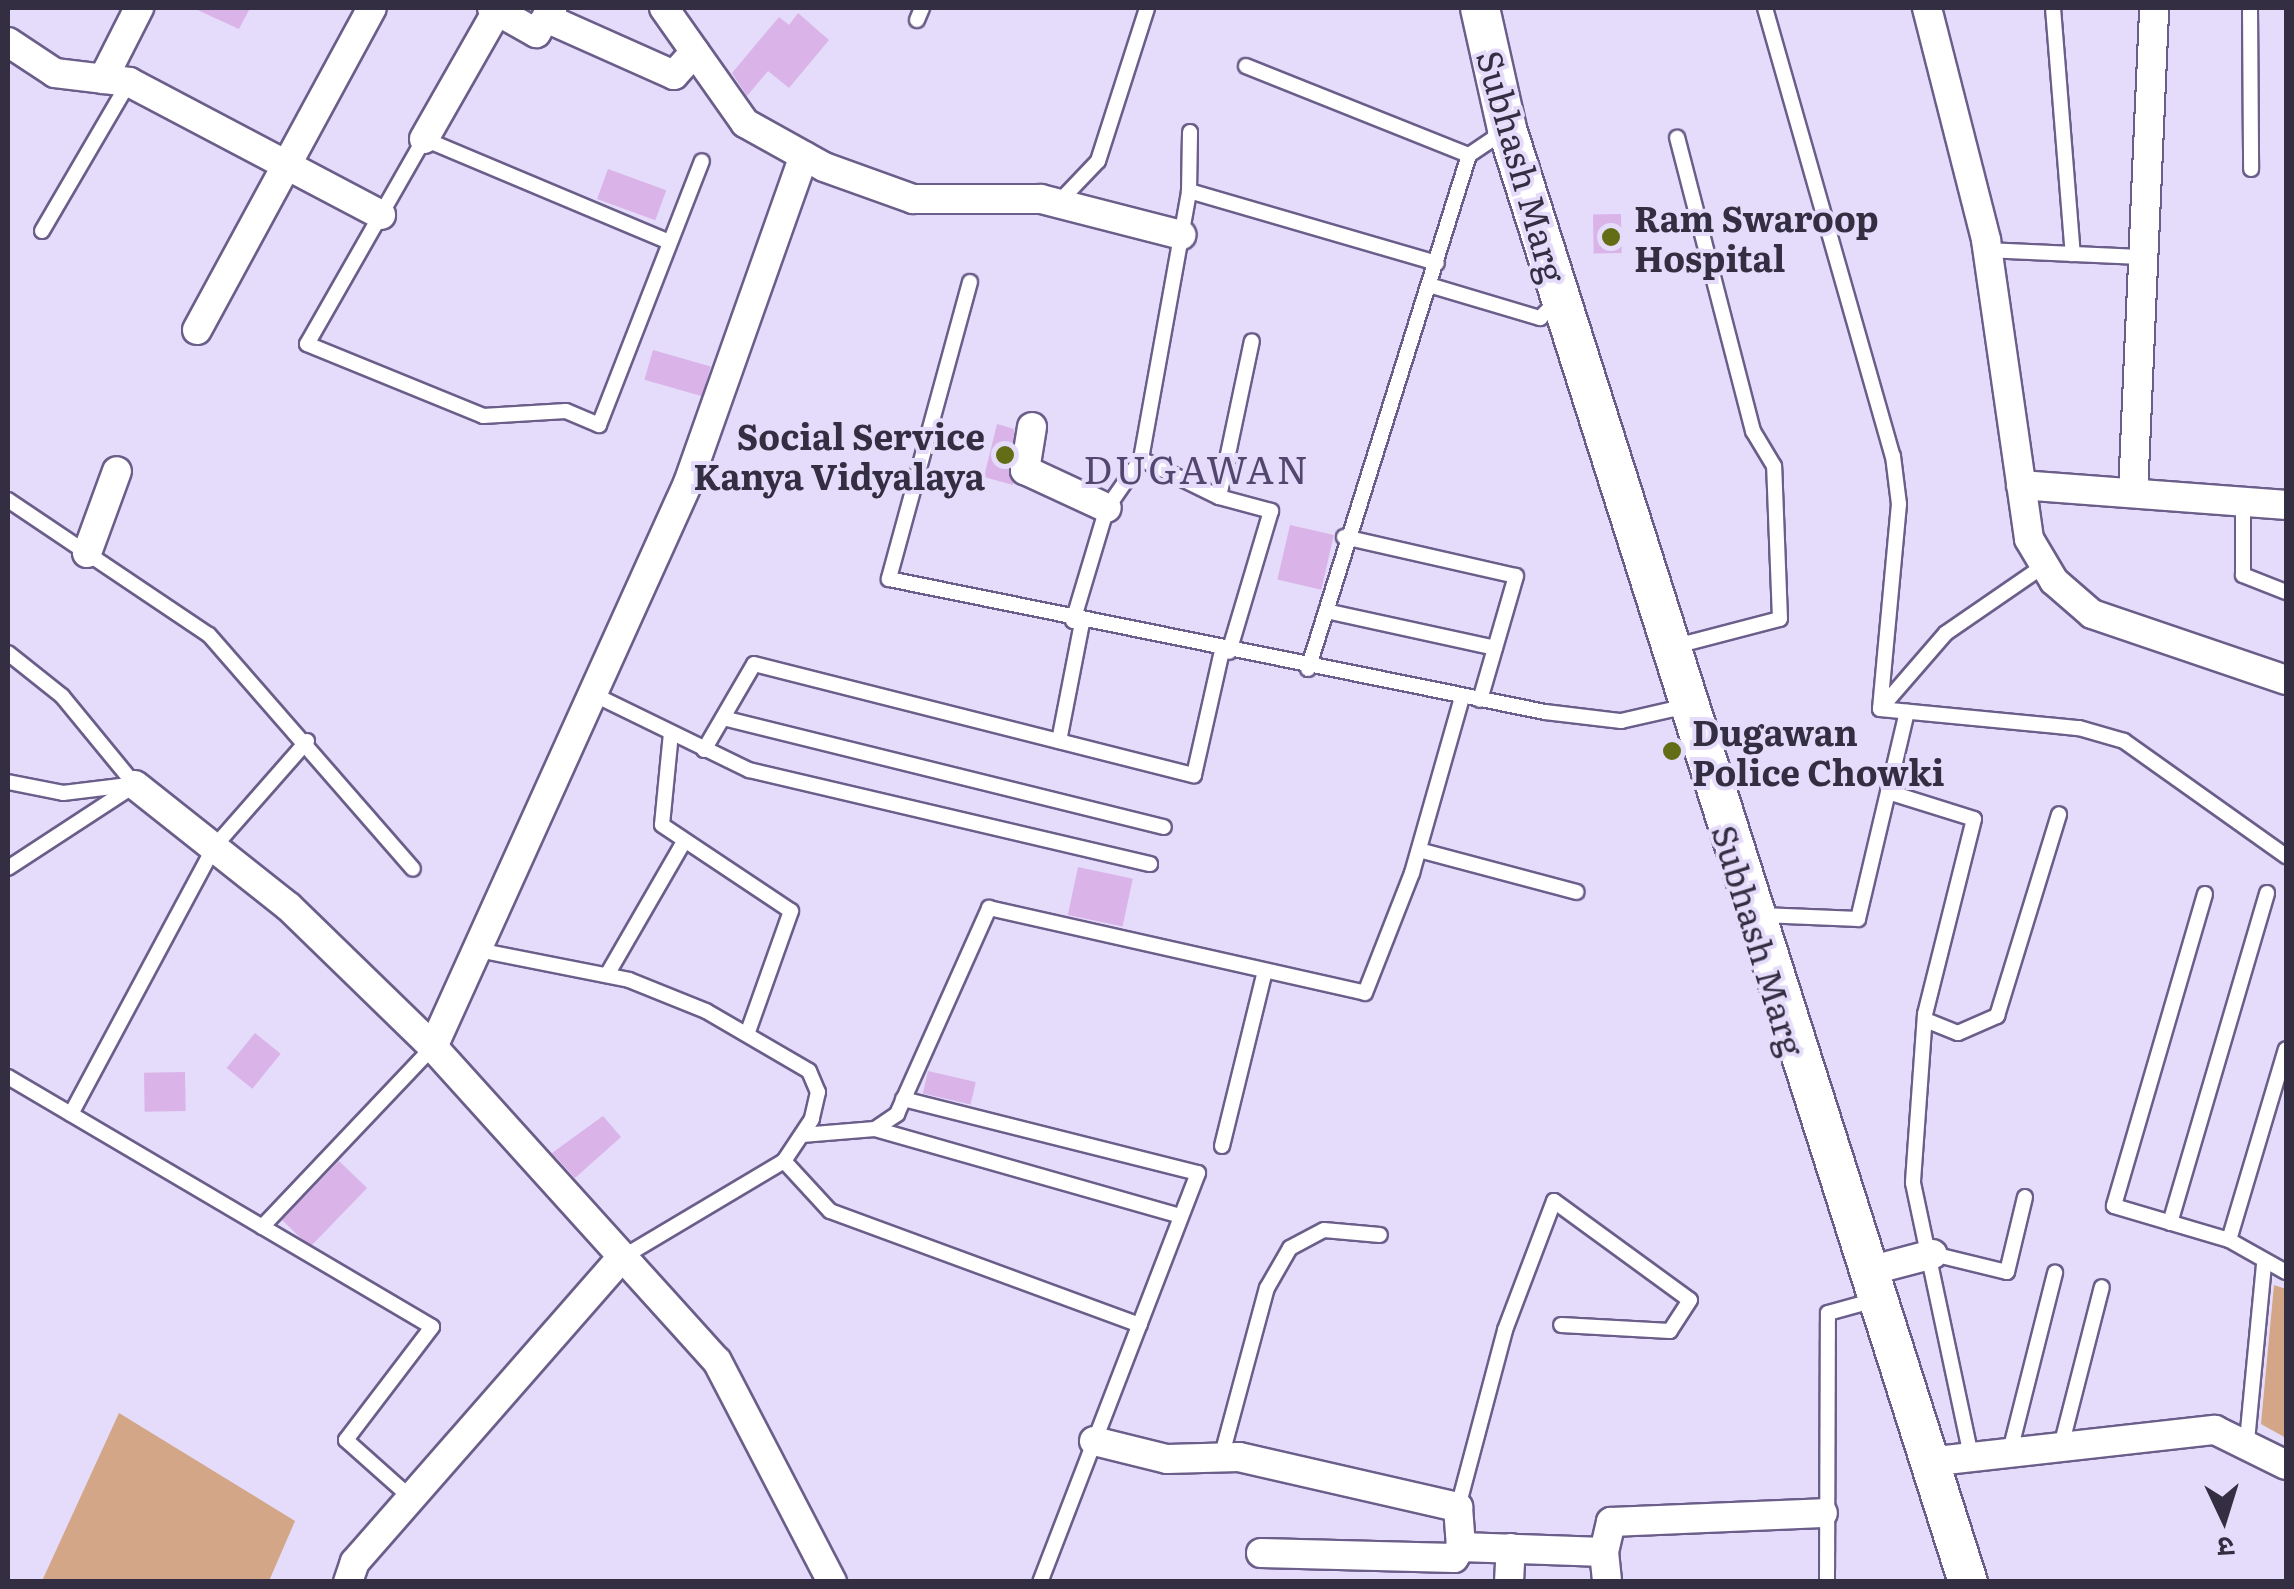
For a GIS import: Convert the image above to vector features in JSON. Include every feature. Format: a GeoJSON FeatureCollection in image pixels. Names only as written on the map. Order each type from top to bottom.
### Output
{"type":"FeatureCollection","features":[{"type":"Feature","properties":{"kind":"main road","name":"Subhash Marg"},"geometry":{"type":"LineString","coordinates":[[1480,8],[1507,129],[1752,915],[1968,1582]]}},
{"type":"Feature","properties":{"kind":"street"},"geometry":{"type":"LineString","coordinates":[[116,81],[139,8]]}},
{"type":"Feature","properties":{"kind":"street"},"geometry":{"type":"LineString","coordinates":[[197,330],[372,8]]}},
{"type":"Feature","properties":{"kind":"street"},"geometry":{"type":"LineString","coordinates":[[664,8],[745,123],[804,156],[913,199],[1057,203],[1181,235]]}},
{"type":"Feature","properties":{"kind":"street"},"geometry":{"type":"LineString","coordinates":[[1927,8],[1987,250],[2029,539],[2045,565],[2092,614],[2286,680]]}},
{"type":"Feature","properties":{"kind":"street"},"geometry":{"type":"LineString","coordinates":[[2133,493],[2140,257],[2154,8]]}},
{"type":"Feature","properties":{"kind":"street"},"geometry":{"type":"LineString","coordinates":[[424,138],[494,9],[536,33],[550,13],[674,75],[695,52]]}},
{"type":"Feature","properties":{"kind":"street"},"geometry":{"type":"LineString","coordinates":[[8,42],[55,73],[116,81],[380,215]]}},
{"type":"Feature","properties":{"kind":"street"},"geometry":{"type":"LineString","coordinates":[[433,1046],[590,692],[688,483],[804,156]]}},
{"type":"Feature","properties":{"kind":"street"},"geometry":{"type":"LineString","coordinates":[[1032,427],[1024,470],[1107,508]]}},
{"type":"Feature","properties":{"kind":"street"},"geometry":{"type":"LineString","coordinates":[[86,553],[116,471]]}},
{"type":"Feature","properties":{"kind":"street"},"geometry":{"type":"LineString","coordinates":[[2021,485],[2286,505]]}},
{"type":"Feature","properties":{"kind":"street"},"geometry":{"type":"LineString","coordinates":[[135,784],[214,847],[433,1046],[716,1361],[832,1582]]}},
{"type":"Feature","properties":{"kind":"street"},"geometry":{"type":"LineString","coordinates":[[1870,1286],[1933,1254]]}},
{"type":"Feature","properties":{"kind":"street"},"geometry":{"type":"LineString","coordinates":[[348,1582],[411,1498],[621,1258]]}},
{"type":"Feature","properties":{"kind":"street"},"geometry":{"type":"LineString","coordinates":[[1928,1462],[2010,1451],[2060,1450],[2178,1432],[2247,1441],[2286,1464]]}},
{"type":"Feature","properties":{"kind":"street"},"geometry":{"type":"LineString","coordinates":[[1094,1442],[1167,1460],[1221,1458],[1458,1507],[1462,1547],[1454,1558],[1355,1568],[1261,1553]]}},
{"type":"Feature","properties":{"kind":"street"},"geometry":{"type":"LineString","coordinates":[[1607,1582],[1604,1552],[1611,1522],[1823,1513]]}},
{"type":"Feature","properties":{"kind":"street"},"geometry":{"type":"LineString","coordinates":[[1462,1547],[1604,1552]]}},
{"type":"Feature","properties":{"kind":"street"},"geometry":{"type":"LineString","coordinates":[[1508,1582],[1511,1548]]}},
{"type":"Feature","properties":{"kind":"lane"},"geometry":{"type":"LineString","coordinates":[[1057,203],[1098,161],[1147,8]]}},
{"type":"Feature","properties":{"kind":"lane"},"geometry":{"type":"LineString","coordinates":[[1766,8],[1893,456],[1899,504],[1880,710]]}},
{"type":"Feature","properties":{"kind":"lane"},"geometry":{"type":"LineString","coordinates":[[2052,8],[2072,254]]}},
{"type":"Feature","properties":{"kind":"lane"},"geometry":{"type":"LineString","coordinates":[[2250,8],[2251,169]]}},
{"type":"Feature","properties":{"kind":"lane"},"geometry":{"type":"LineString","coordinates":[[1246,66],[1469,155]]}},
{"type":"Feature","properties":{"kind":"lane"},"geometry":{"type":"LineString","coordinates":[[42,230],[116,81]]}},
{"type":"Feature","properties":{"kind":"lane"},"geometry":{"type":"LineString","coordinates":[[1308,669],[1344,537],[1437,263],[1469,155],[1507,129]]}},
{"type":"Feature","properties":{"kind":"lane"},"geometry":{"type":"LineString","coordinates":[[1058,741],[1078,622],[1107,508],[1141,459],[1189,191],[1190,132]]}},
{"type":"Feature","properties":{"kind":"lane"},"geometry":{"type":"LineString","coordinates":[[667,241],[424,138],[307,344],[483,416],[566,411],[599,425],[667,241],[702,161]]}},
{"type":"Feature","properties":{"kind":"lane"},"geometry":{"type":"LineString","coordinates":[[1670,647],[1780,618],[1774,466],[1753,431],[1677,138]]}},
{"type":"Feature","properties":{"kind":"lane"},"geometry":{"type":"LineString","coordinates":[[1189,191],[1437,263]]}},
{"type":"Feature","properties":{"kind":"lane"},"geometry":{"type":"LineString","coordinates":[[1987,250],[2140,257]]}},
{"type":"Feature","properties":{"kind":"lane"},"geometry":{"type":"LineString","coordinates":[[970,282],[889,579],[1078,622],[1480,700],[1621,721],[1688,706]]}},
{"type":"Feature","properties":{"kind":"lane"},"geometry":{"type":"LineString","coordinates":[[1429,285],[1540,318],[1561,297]]}},
{"type":"Feature","properties":{"kind":"lane"},"geometry":{"type":"LineString","coordinates":[[1219,497],[1252,341]]}},
{"type":"Feature","properties":{"kind":"lane"},"geometry":{"type":"LineString","coordinates":[[704,750],[754,664],[1194,774],[1225,652],[1271,510],[1219,497],[1141,459]]}},
{"type":"Feature","properties":{"kind":"lane"},"geometry":{"type":"LineString","coordinates":[[8,500],[209,635],[307,741],[414,868]]}},
{"type":"Feature","properties":{"kind":"lane"},"geometry":{"type":"LineString","coordinates":[[2243,502],[2243,575],[2286,592]]}},
{"type":"Feature","properties":{"kind":"lane"},"geometry":{"type":"LineString","coordinates":[[1344,537],[1516,576],[1480,700]]}},
{"type":"Feature","properties":{"kind":"lane"},"geometry":{"type":"LineString","coordinates":[[1880,710],[1946,633],[2045,565]]}},
{"type":"Feature","properties":{"kind":"lane"},"geometry":{"type":"LineString","coordinates":[[1326,612],[1495,648]]}},
{"type":"Feature","properties":{"kind":"lane"},"geometry":{"type":"LineString","coordinates":[[8,653],[62,696],[135,784]]}},
{"type":"Feature","properties":{"kind":"lane"},"geometry":{"type":"LineString","coordinates":[[590,692],[750,770],[1150,864]]}},
{"type":"Feature","properties":{"kind":"lane"},"geometry":{"type":"LineString","coordinates":[[875,1129],[903,1099],[989,908],[1365,993],[1419,850],[1462,697]]}},
{"type":"Feature","properties":{"kind":"lane"},"geometry":{"type":"LineString","coordinates":[[1880,710],[2079,728],[2124,741],[2286,856]]}},
{"type":"Feature","properties":{"kind":"lane"},"geometry":{"type":"LineString","coordinates":[[1752,915],[1858,919],[1907,712]]}},
{"type":"Feature","properties":{"kind":"lane"},"geometry":{"type":"LineString","coordinates":[[722,718],[1164,827]]}},
{"type":"Feature","properties":{"kind":"lane"},"geometry":{"type":"LineString","coordinates":[[671,733],[662,825],[682,845],[753,878],[791,910],[748,1032]]}},
{"type":"Feature","properties":{"kind":"lane"},"geometry":{"type":"LineString","coordinates":[[70,1114],[214,847],[307,741]]}},
{"type":"Feature","properties":{"kind":"lane"},"geometry":{"type":"LineString","coordinates":[[8,782],[64,793],[135,784]]}},
{"type":"Feature","properties":{"kind":"lane"},"geometry":{"type":"LineString","coordinates":[[8,868],[135,784]]}},
{"type":"Feature","properties":{"kind":"lane"},"geometry":{"type":"LineString","coordinates":[[1888,792],[1974,819],[1928,1021],[1913,1183],[1933,1254],[1971,1456]]}},
{"type":"Feature","properties":{"kind":"lane"},"geometry":{"type":"LineString","coordinates":[[1928,1021],[1958,1033],[1997,1016],[2059,814]]}},
{"type":"Feature","properties":{"kind":"lane"},"geometry":{"type":"LineString","coordinates":[[607,975],[682,845]]}},
{"type":"Feature","properties":{"kind":"lane"},"geometry":{"type":"LineString","coordinates":[[1419,850],[1576,892]]}},
{"type":"Feature","properties":{"kind":"lane"},"geometry":{"type":"LineString","coordinates":[[2170,1223],[2267,893]]}},
{"type":"Feature","properties":{"kind":"lane"},"geometry":{"type":"LineString","coordinates":[[2206,894],[2114,1206],[2229,1240],[2286,1272]]}},
{"type":"Feature","properties":{"kind":"lane"},"geometry":{"type":"LineString","coordinates":[[478,950],[607,975],[748,1032],[809,1071],[818,1092],[802,1134],[784,1161],[621,1258]]}},
{"type":"Feature","properties":{"kind":"lane"},"geometry":{"type":"LineString","coordinates":[[1222,1146],[1265,971]]}},
{"type":"Feature","properties":{"kind":"lane"},"geometry":{"type":"LineString","coordinates":[[262,1227],[433,1046]]}},
{"type":"Feature","properties":{"kind":"lane"},"geometry":{"type":"LineString","coordinates":[[2229,1240],[2286,1049]]}},
{"type":"Feature","properties":{"kind":"lane"},"geometry":{"type":"LineString","coordinates":[[8,1078],[432,1327],[346,1440],[411,1498]]}},
{"type":"Feature","properties":{"kind":"lane"},"geometry":{"type":"LineString","coordinates":[[903,1099],[1198,1173],[1040,1582]]}},
{"type":"Feature","properties":{"kind":"lane"},"geometry":{"type":"LineString","coordinates":[[802,1134],[875,1129],[1181,1216]]}},
{"type":"Feature","properties":{"kind":"lane"},"geometry":{"type":"LineString","coordinates":[[784,1161],[830,1212],[1140,1324]]}},
{"type":"Feature","properties":{"kind":"lane"},"geometry":{"type":"LineString","coordinates":[[1933,1254],[2007,1272],[2026,1197]]}},
{"type":"Feature","properties":{"kind":"lane"},"geometry":{"type":"LineString","coordinates":[[1458,1507],[1506,1330],[1554,1201],[1690,1300],[1670,1331],[1561,1325]]}},
{"type":"Feature","properties":{"kind":"lane"},"geometry":{"type":"LineString","coordinates":[[1221,1458],[1267,1288],[1290,1248],[1324,1230],[1380,1234]]}},
{"type":"Feature","properties":{"kind":"lane"},"geometry":{"type":"LineString","coordinates":[[2247,1441],[2264,1263]]}},
{"type":"Feature","properties":{"kind":"lane"},"geometry":{"type":"LineString","coordinates":[[2010,1451],[2055,1273]]}},
{"type":"Feature","properties":{"kind":"lane"},"geometry":{"type":"LineString","coordinates":[[1827,1582],[1823,1513],[1828,1313],[1870,1286]]}},
{"type":"Feature","properties":{"kind":"lane"},"geometry":{"type":"LineString","coordinates":[[2060,1450],[2102,1287]]}},
{"type":"Feature","properties":{"kind":"shaded area"},"geometry":{"type":"Polygon","coordinates":[[[2274,1285],[2286,1289],[2286,1438],[2261,1424],[2274,1285]]]}},
{"type":"Feature","properties":{"kind":"shaded area"},"geometry":{"type":"Polygon","coordinates":[[[119,1413],[295,1521],[269,1581],[42,1581],[119,1413]]]}},
{"type":"Feature","properties":{"kind":"building"},"geometry":{"type":"Polygon","coordinates":[[[193,8],[250,8],[239,29],[193,8]]]}},
{"type":"Feature","properties":{"kind":"building"},"geometry":{"type":"Polygon","coordinates":[[[798,13],[829,40],[789,88],[768,71],[747,96],[732,73],[779,17],[789,25],[798,13]]]}},
{"type":"Feature","properties":{"kind":"building"},"geometry":{"type":"Polygon","coordinates":[[[608,169],[666,190],[655,220],[597,199],[608,169]]]}},
{"type":"Feature","properties":{"kind":"building"},"geometry":{"type":"Polygon","coordinates":[[[1593,214],[1621,214],[1622,253],[1594,253],[1593,214]]]}},
{"type":"Feature","properties":{"kind":"building"},"geometry":{"type":"Polygon","coordinates":[[[653,350],[711,367],[702,396],[644,380],[653,350]]]}},
{"type":"Feature","properties":{"kind":"building","name":"Social Service Kanya Vidyalaya"},"geometry":{"type":"Polygon","coordinates":[[[997,424],[1014,429],[1013,485],[984,477],[997,424]]]}},
{"type":"Feature","properties":{"kind":"building"},"geometry":{"type":"Polygon","coordinates":[[[1290,525],[1334,535],[1321,590],[1277,580],[1290,525]]]}},
{"type":"Feature","properties":{"kind":"building"},"geometry":{"type":"Polygon","coordinates":[[[1078,867],[1133,879],[1123,927],[1068,915],[1078,867]]]}},
{"type":"Feature","properties":{"kind":"building"},"geometry":{"type":"Polygon","coordinates":[[[255,1033],[281,1054],[252,1089],[227,1068],[255,1033]]]}},
{"type":"Feature","properties":{"kind":"building"},"geometry":{"type":"Polygon","coordinates":[[[928,1071],[976,1082],[971,1104],[923,1093],[928,1071]]]}},
{"type":"Feature","properties":{"kind":"building"},"geometry":{"type":"Polygon","coordinates":[[[185,1072],[186,1111],[145,1112],[144,1073],[185,1072]]]}},
{"type":"Feature","properties":{"kind":"building"},"geometry":{"type":"Polygon","coordinates":[[[603,1116],[621,1137],[575,1178],[552,1153],[603,1116]]]}},
{"type":"Feature","properties":{"kind":"building"},"geometry":{"type":"Polygon","coordinates":[[[339,1161],[367,1188],[310,1247],[282,1220],[339,1161]]]}},
{"type":"Feature","properties":{"kind":"place","name":"Ram Swaroop Hospital"},"geometry":{"type":"Point","coordinates":[1611,237]}},
{"type":"Feature","properties":{"kind":"place","name":"Social Service Kanya Vidyalaya"},"geometry":{"type":"Point","coordinates":[1005,455]}},
{"type":"Feature","properties":{"kind":"place","name":"Dugawan Police Chowki"},"geometry":{"type":"Point","coordinates":[1672,751]}},
{"type":"Feature","properties":{"kind":"district","name":"DUGAWAN"},"geometry":{"type":"Point","coordinates":[1197,468]}}]}
